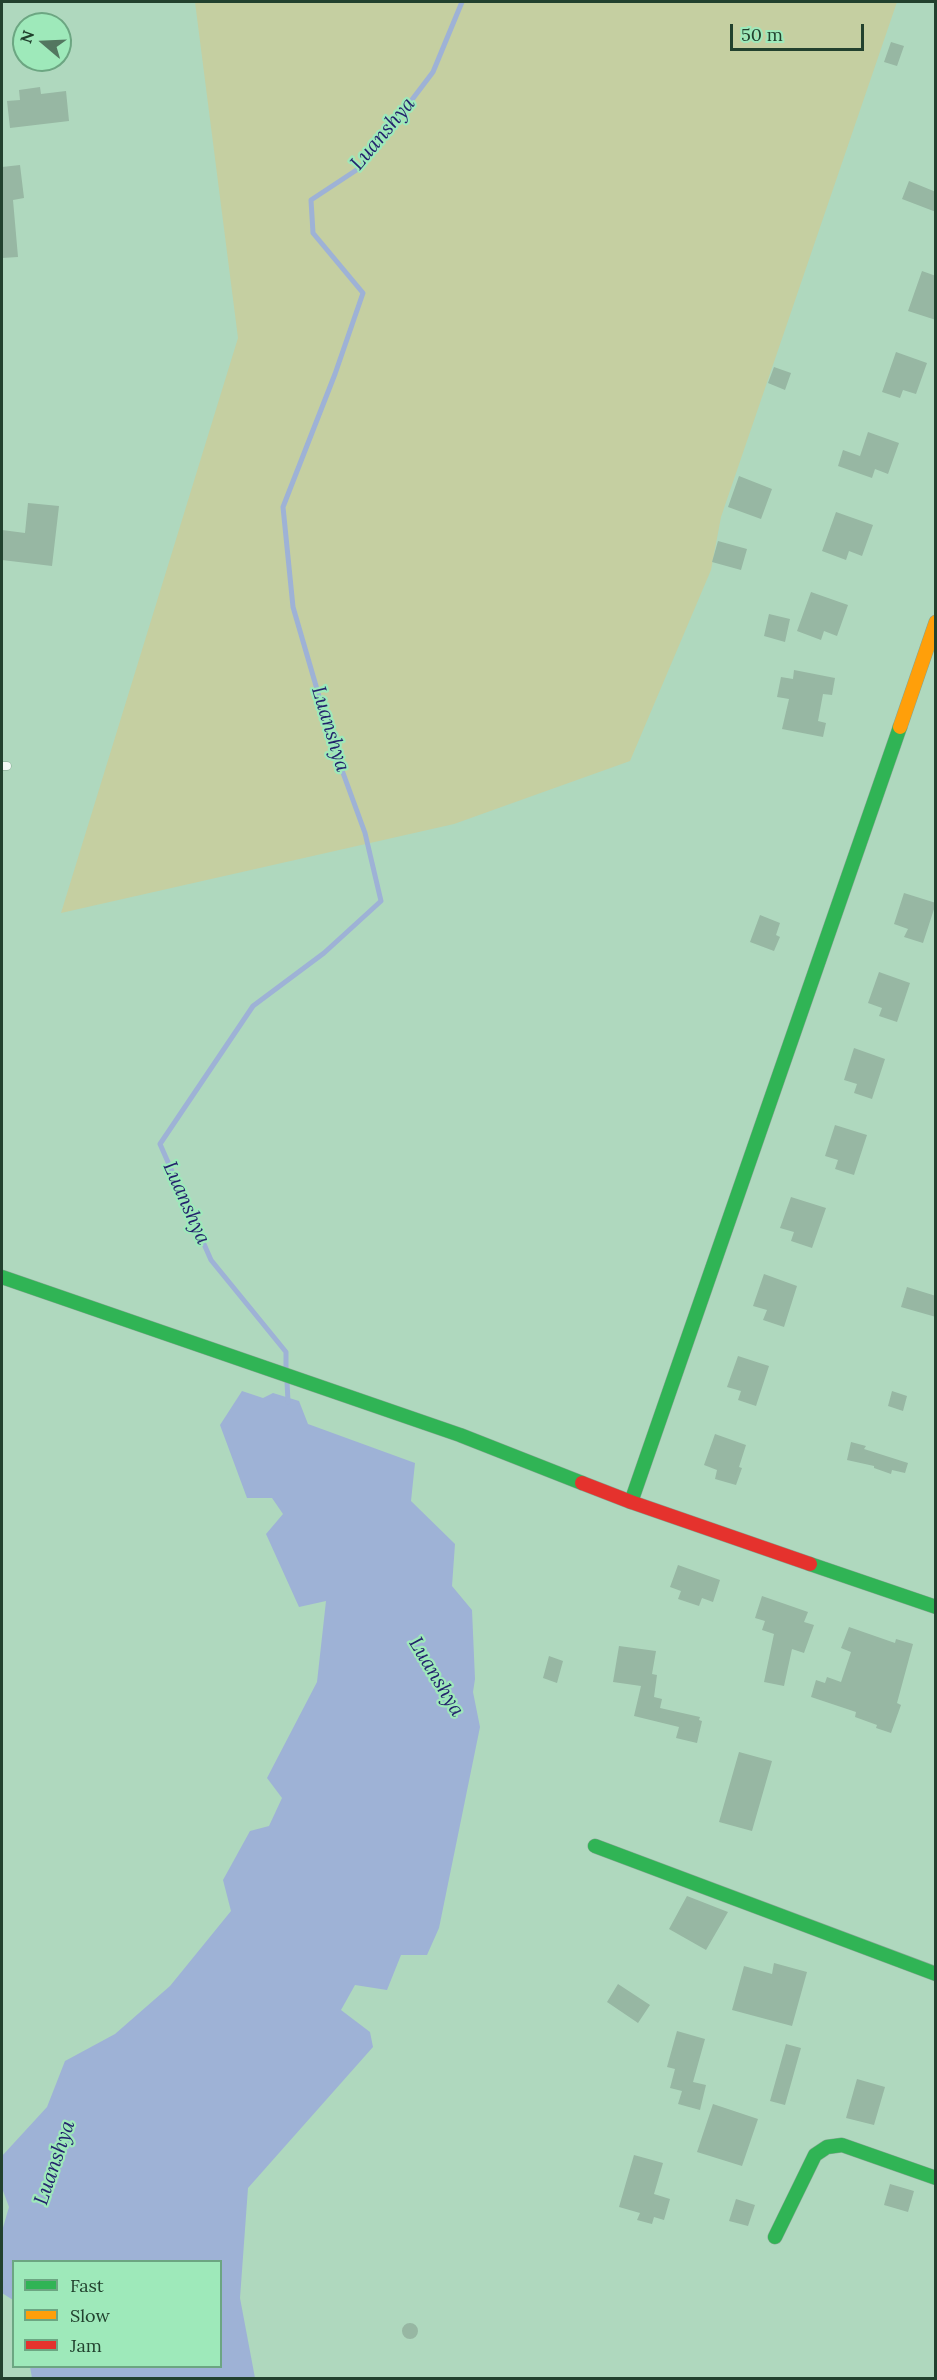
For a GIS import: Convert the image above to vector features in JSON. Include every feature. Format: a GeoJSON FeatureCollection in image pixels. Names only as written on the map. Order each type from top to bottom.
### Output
{"type":"FeatureCollection","features":[{"type":"Feature","properties":{"kind":"street"},"geometry":{"type":"LineString","coordinates":[[630,1502],[936,622]]}},
{"type":"Feature","properties":{"kind":"street"},"geometry":{"type":"LineString","coordinates":[[2,1277],[460,1435],[630,1502],[936,1607]]}},
{"type":"Feature","properties":{"kind":"street"},"geometry":{"type":"LineString","coordinates":[[594,1846],[936,1974]]}},
{"type":"Feature","properties":{"kind":"street"},"geometry":{"type":"LineString","coordinates":[[775,2237],[815,2155],[827,2146],[842,2145],[936,2178]]}},
{"type":"Feature","properties":{"kind":"green space"},"geometry":{"type":"Polygon","coordinates":[[[195,2],[897,2],[721,517],[711,570],[630,761],[454,824],[61,913],[238,338],[195,2]]]}},
{"type":"Feature","properties":{"kind":"water"},"geometry":{"type":"Polygon","coordinates":[[[242,1391],[263,1398],[273,1393],[299,1401],[308,1424],[415,1463],[411,1501],[455,1544],[452,1586],[472,1610],[475,1679],[473,1692],[480,1727],[439,1928],[427,1955],[401,1955],[387,1990],[355,1985],[341,2010],[370,2032],[373,2047],[248,2188],[240,2298],[255,2378],[32,2378],[30,2368],[222,2368],[222,2260],[12,2260],[12,2299],[2,2293],[2,2231],[9,2207],[2,2188],[2,2156],[47,2107],[65,2061],[115,2034],[170,1986],[231,1911],[223,1880],[250,1831],[269,1826],[282,1798],[267,1778],[317,1682],[326,1601],[299,1607],[266,1534],[283,1514],[272,1498],[247,1498],[220,1425],[242,1391]]]}},
{"type":"Feature","properties":{"kind":"building"},"geometry":{"type":"Polygon","coordinates":[[[891,42],[904,46],[897,66],[884,62],[891,42]]]}},
{"type":"Feature","properties":{"kind":"building"},"geometry":{"type":"Polygon","coordinates":[[[40,87],[41,94],[66,91],[69,121],[10,128],[7,101],[20,100],[19,90],[40,87]]]}},
{"type":"Feature","properties":{"kind":"building"},"geometry":{"type":"Polygon","coordinates":[[[20,165],[24,198],[13,200],[18,257],[2,258],[2,167],[20,165]]]}},
{"type":"Feature","properties":{"kind":"building"},"geometry":{"type":"Polygon","coordinates":[[[909,181],[936,192],[936,212],[902,199],[909,181]]]}},
{"type":"Feature","properties":{"kind":"building"},"geometry":{"type":"Polygon","coordinates":[[[922,271],[936,276],[936,320],[908,311],[922,271]]]}},
{"type":"Feature","properties":{"kind":"building"},"geometry":{"type":"Polygon","coordinates":[[[896,352],[927,363],[916,394],[903,390],[900,398],[882,392],[896,352]]]}},
{"type":"Feature","properties":{"kind":"building"},"geometry":{"type":"Polygon","coordinates":[[[774,367],[791,373],[785,390],[768,383],[774,367]]]}},
{"type":"Feature","properties":{"kind":"building"},"geometry":{"type":"Polygon","coordinates":[[[868,432],[899,443],[888,474],[875,469],[872,478],[838,466],[843,450],[860,456],[868,432]]]}},
{"type":"Feature","properties":{"kind":"building"},"geometry":{"type":"Polygon","coordinates":[[[739,476],[772,489],[761,519],[728,507],[739,476]]]}},
{"type":"Feature","properties":{"kind":"building"},"geometry":{"type":"Polygon","coordinates":[[[28,503],[59,506],[52,566],[2,560],[2,530],[25,533],[28,503]]]}},
{"type":"Feature","properties":{"kind":"building"},"geometry":{"type":"Polygon","coordinates":[[[836,512],[873,525],[862,556],[849,551],[846,560],[822,551],[836,512]]]}},
{"type":"Feature","properties":{"kind":"building"},"geometry":{"type":"Polygon","coordinates":[[[718,541],[747,549],[741,570],[712,562],[718,541]]]}},
{"type":"Feature","properties":{"kind":"building"},"geometry":{"type":"Polygon","coordinates":[[[811,592],[848,605],[837,636],[824,631],[821,640],[797,631],[811,592]]]}},
{"type":"Feature","properties":{"kind":"building"},"geometry":{"type":"Polygon","coordinates":[[[769,614],[790,619],[785,642],[764,636],[769,614]]]}},
{"type":"Feature","properties":{"kind":"building"},"geometry":{"type":"Polygon","coordinates":[[[794,670],[835,678],[832,695],[823,694],[818,721],[826,723],[823,737],[782,729],[789,699],[777,697],[781,677],[793,679],[794,670]]]}},
{"type":"Feature","properties":{"kind":"building"},"geometry":{"type":"Polygon","coordinates":[[[904,893],[936,903],[923,943],[904,937],[908,929],[894,924],[904,893]]]}},
{"type":"Feature","properties":{"kind":"building"},"geometry":{"type":"Polygon","coordinates":[[[760,915],[780,923],[776,935],[780,937],[774,951],[750,942],[760,915]]]}},
{"type":"Feature","properties":{"kind":"building"},"geometry":{"type":"Polygon","coordinates":[[[879,972],[910,983],[897,1022],[879,1016],[882,1008],[868,1003],[879,972]]]}},
{"type":"Feature","properties":{"kind":"building"},"geometry":{"type":"Polygon","coordinates":[[[854,1048],[885,1059],[872,1099],[854,1093],[857,1084],[844,1080],[854,1048]]]}},
{"type":"Feature","properties":{"kind":"building"},"geometry":{"type":"Polygon","coordinates":[[[835,1125],[867,1135],[854,1175],[835,1169],[838,1160],[825,1156],[835,1125]]]}},
{"type":"Feature","properties":{"kind":"building"},"geometry":{"type":"Polygon","coordinates":[[[791,1197],[826,1208],[812,1248],[791,1241],[794,1232],[780,1228],[791,1197]]]}},
{"type":"Feature","properties":{"kind":"building"},"geometry":{"type":"Polygon","coordinates":[[[764,1274],[797,1286],[784,1327],[763,1320],[767,1310],[753,1306],[764,1274]]]}},
{"type":"Feature","properties":{"kind":"building"},"geometry":{"type":"Polygon","coordinates":[[[907,1287],[936,1296],[936,1317],[901,1307],[907,1287]]]}},
{"type":"Feature","properties":{"kind":"building"},"geometry":{"type":"Polygon","coordinates":[[[738,1356],[769,1366],[756,1406],[738,1400],[741,1391],[727,1387],[738,1356]]]}},
{"type":"Feature","properties":{"kind":"building"},"geometry":{"type":"Polygon","coordinates":[[[892,1391],[907,1396],[903,1411],[888,1406],[892,1391]]]}},
{"type":"Feature","properties":{"kind":"building"},"geometry":{"type":"Polygon","coordinates":[[[715,1434],[746,1445],[736,1485],[715,1479],[717,1470],[704,1465],[715,1434]]]}},
{"type":"Feature","properties":{"kind":"building"},"geometry":{"type":"Polygon","coordinates":[[[851,1442],[866,1446],[864,1449],[908,1463],[905,1473],[892,1470],[891,1474],[874,1468],[874,1466],[847,1460],[851,1442]]]}},
{"type":"Feature","properties":{"kind":"building"},"geometry":{"type":"Polygon","coordinates":[[[678,1565],[720,1580],[713,1602],[702,1598],[699,1606],[678,1599],[681,1591],[670,1587],[678,1565]]]}},
{"type":"Feature","properties":{"kind":"building"},"geometry":{"type":"Polygon","coordinates":[[[762,1596],[808,1612],[804,1622],[814,1625],[804,1653],[792,1649],[784,1686],[764,1682],[774,1634],[762,1630],[765,1621],[755,1618],[762,1596]]]}},
{"type":"Feature","properties":{"kind":"building"},"geometry":{"type":"Polygon","coordinates":[[[849,1627],[895,1643],[896,1639],[913,1644],[897,1703],[901,1705],[891,1733],[855,1717],[856,1712],[811,1697],[816,1680],[825,1683],[827,1677],[841,1682],[851,1652],[841,1648],[849,1627]]]}},
{"type":"Feature","properties":{"kind":"building"},"geometry":{"type":"Polygon","coordinates":[[[619,1646],[656,1651],[652,1674],[657,1675],[654,1697],[662,1699],[660,1708],[700,1717],[699,1720],[702,1721],[697,1743],[676,1738],[679,1727],[634,1716],[641,1686],[613,1682],[619,1646]]]}},
{"type":"Feature","properties":{"kind":"building"},"geometry":{"type":"Polygon","coordinates":[[[549,1656],[563,1661],[557,1683],[543,1678],[549,1656]]]}},
{"type":"Feature","properties":{"kind":"building"},"geometry":{"type":"Polygon","coordinates":[[[739,1752],[772,1761],[752,1831],[719,1822],[739,1752]]]}},
{"type":"Feature","properties":{"kind":"building"},"geometry":{"type":"Polygon","coordinates":[[[687,1896],[728,1912],[706,1950],[669,1929],[687,1896]]]}},
{"type":"Feature","properties":{"kind":"building"},"geometry":{"type":"Polygon","coordinates":[[[774,1963],[807,1972],[792,2026],[732,2010],[744,1966],[772,1974],[774,1963]]]}},
{"type":"Feature","properties":{"kind":"building"},"geometry":{"type":"Polygon","coordinates":[[[618,1984],[650,2005],[638,2023],[607,2002],[618,1984]]]}},
{"type":"Feature","properties":{"kind":"building"},"geometry":{"type":"Polygon","coordinates":[[[677,2031],[705,2039],[693,2082],[706,2085],[700,2110],[678,2104],[682,2091],[670,2088],[675,2069],[667,2067],[677,2031]]]}},
{"type":"Feature","properties":{"kind":"building"},"geometry":{"type":"Polygon","coordinates":[[[786,2044],[801,2048],[785,2105],[770,2101],[786,2044]]]}},
{"type":"Feature","properties":{"kind":"building"},"geometry":{"type":"Polygon","coordinates":[[[857,2079],[885,2087],[874,2125],[846,2118],[857,2079]]]}},
{"type":"Feature","properties":{"kind":"building"},"geometry":{"type":"Polygon","coordinates":[[[713,2104],[758,2119],[742,2166],[697,2152],[713,2104]]]}},
{"type":"Feature","properties":{"kind":"building"},"geometry":{"type":"Polygon","coordinates":[[[634,2155],[663,2163],[654,2194],[670,2199],[664,2220],[654,2217],[652,2224],[637,2220],[640,2213],[619,2207],[634,2155]]]}},
{"type":"Feature","properties":{"kind":"building"},"geometry":{"type":"Polygon","coordinates":[[[890,2184],[914,2191],[908,2212],[884,2205],[890,2184]]]}},
{"type":"Feature","properties":{"kind":"building"},"geometry":{"type":"Polygon","coordinates":[[[736,2199],[755,2205],[748,2226],[729,2221],[736,2199]]]}},
{"type":"Feature","properties":{"kind":"building"},"geometry":{"type":"Polygon","coordinates":[[[407,2323],[413,2323],[418,2331],[416,2337],[407,2339],[402,2334],[402,2328],[407,2323]]]}},
{"type":"Feature","properties":{"kind":"waterway","name":"Luanshya"},"geometry":{"type":"LineString","coordinates":[[286,1369],[286,1352],[211,1260],[160,1144],[253,1006],[324,953],[381,901],[365,833],[335,751],[293,607],[283,507],[335,374],[363,293],[313,233],[311,200],[361,167],[433,72],[462,2]]}},
{"type":"Feature","properties":{"kind":"waterway","name":"Luanshya"},"geometry":{"type":"LineString","coordinates":[[287,1381],[288,1402]]}},
{"type":"Feature","properties":{"kind":"traffic: fast"},"geometry":{"type":"LineString","coordinates":[[631,1502],[900,727]]}},
{"type":"Feature","properties":{"kind":"traffic: fast"},"geometry":{"type":"LineString","coordinates":[[2,1277],[460,1435],[582,1483]]}},
{"type":"Feature","properties":{"kind":"traffic: fast"},"geometry":{"type":"LineString","coordinates":[[810,1564],[936,1607]]}},
{"type":"Feature","properties":{"kind":"traffic: fast"},"geometry":{"type":"LineString","coordinates":[[595,1846],[936,1974]]}},
{"type":"Feature","properties":{"kind":"traffic: fast"},"geometry":{"type":"LineString","coordinates":[[775,2237],[815,2155],[827,2147],[842,2145],[936,2178]]}},
{"type":"Feature","properties":{"kind":"traffic: slow"},"geometry":{"type":"LineString","coordinates":[[900,727],[936,622]]}},
{"type":"Feature","properties":{"kind":"traffic: jam"},"geometry":{"type":"LineString","coordinates":[[582,1483],[810,1564]]}}]}
